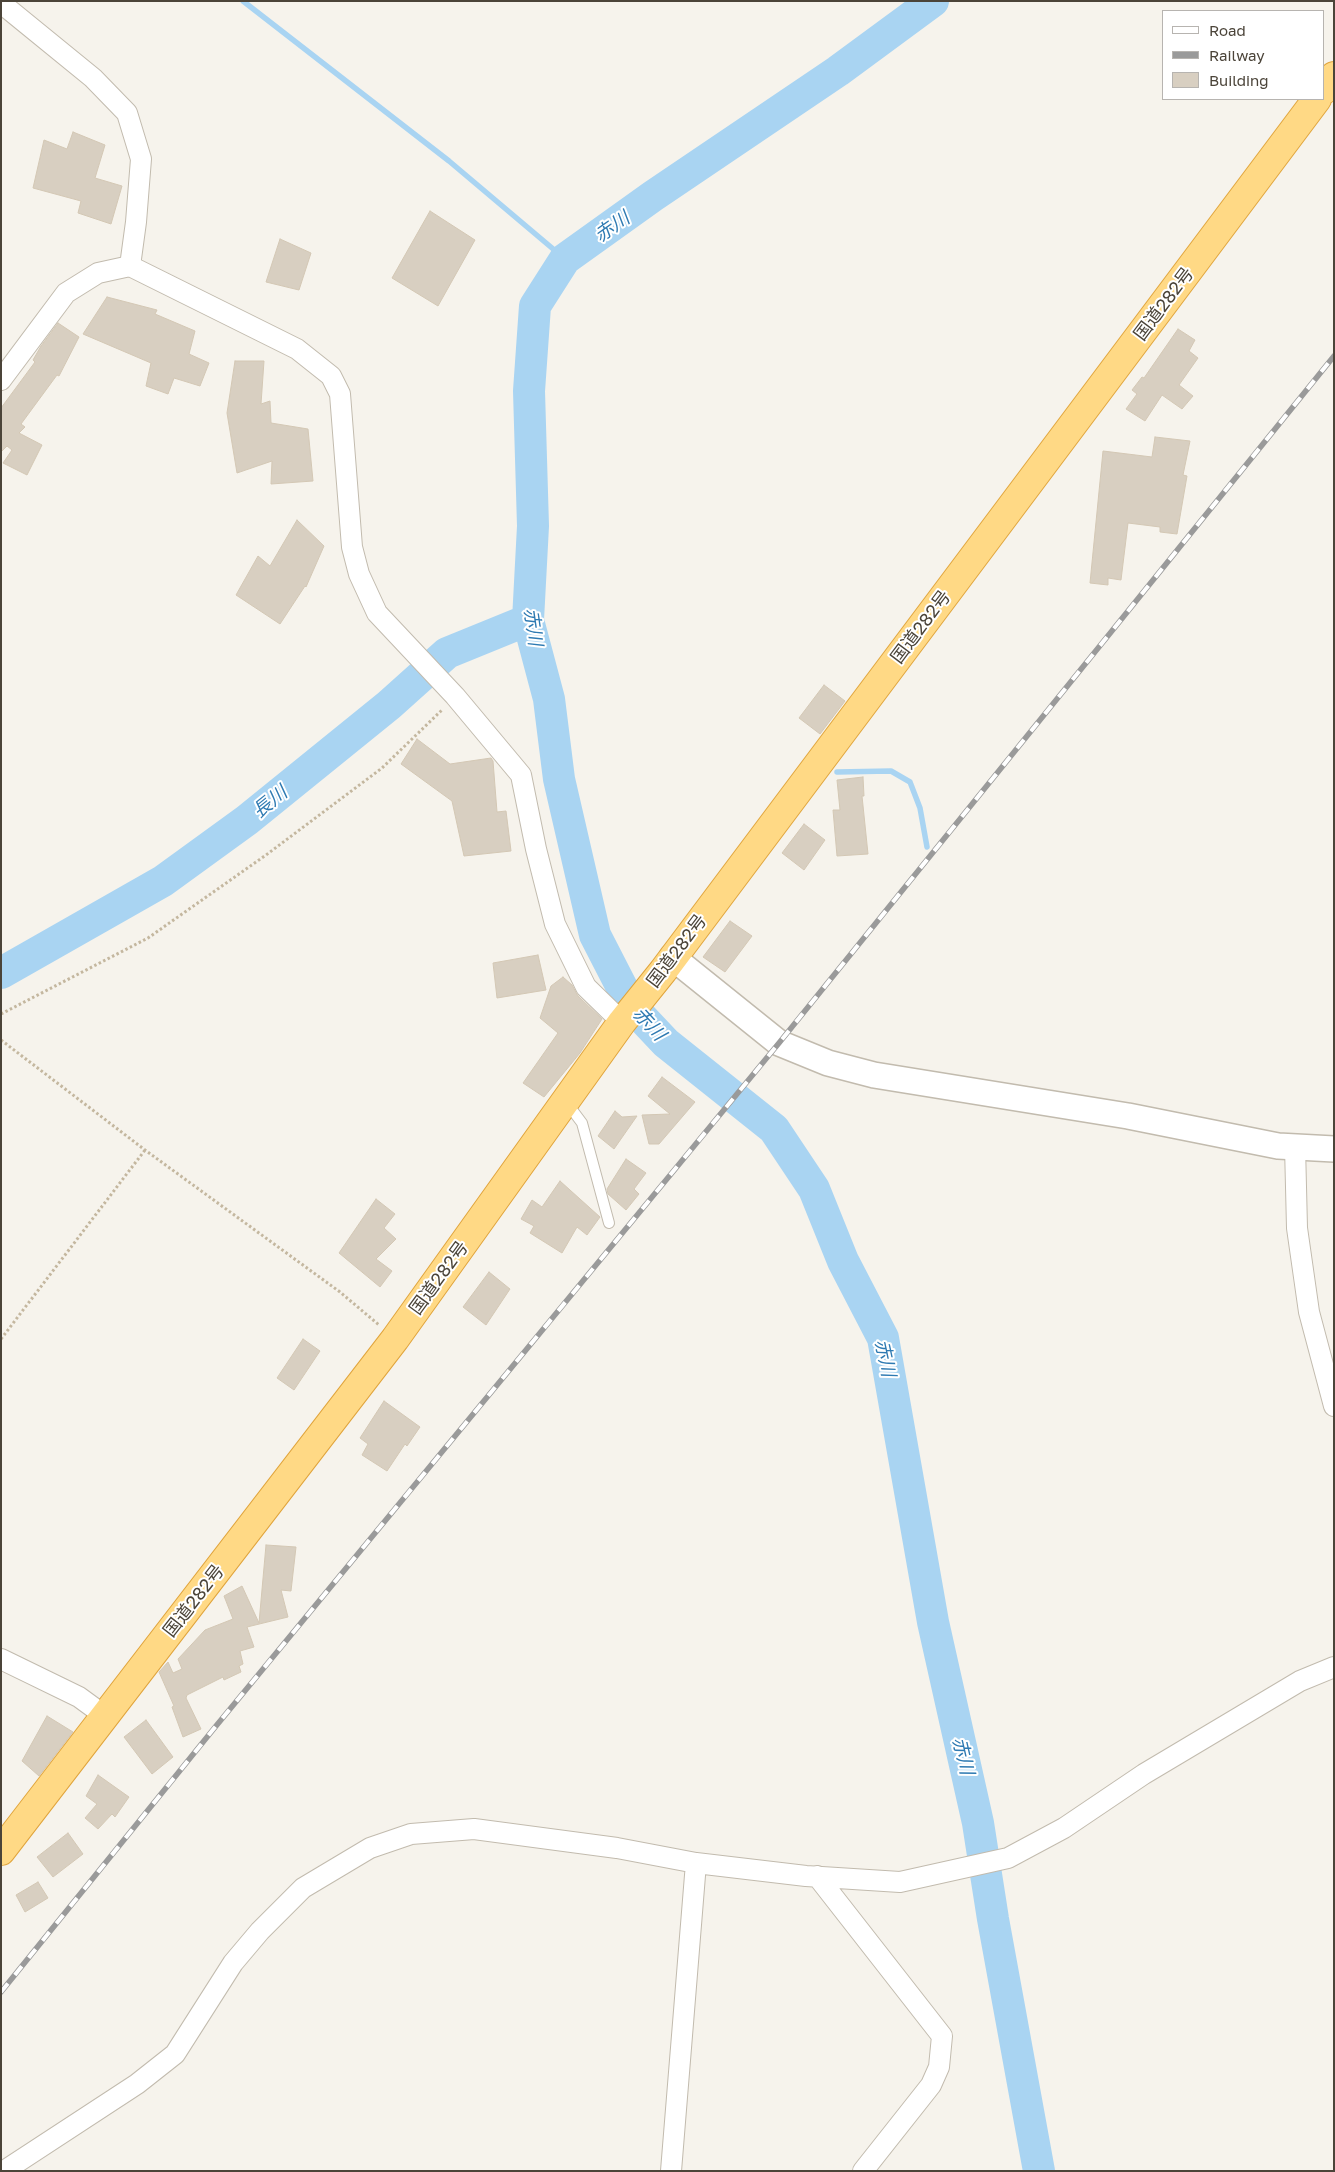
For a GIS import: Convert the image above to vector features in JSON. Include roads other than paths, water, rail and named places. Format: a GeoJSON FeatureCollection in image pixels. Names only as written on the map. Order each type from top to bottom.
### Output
{"type":"FeatureCollection","features":[{"type":"Feature","properties":{"kind":"highway"},"geometry":{"type":"LineString","coordinates":[[1325,89],[1334,76]]}},
{"type":"Feature","properties":{"kind":"highway","name":"国道282号"},"geometry":{"type":"LineString","coordinates":[[1,1851],[395,1339],[622,1022],[668,964],[1316,100]]}},
{"type":"Feature","properties":{"kind":"street"},"geometry":{"type":"LineString","coordinates":[[1,3],[93,78],[127,113],[141,159],[130,266]]}},
{"type":"Feature","properties":{"kind":"street"},"geometry":{"type":"LineString","coordinates":[[1,380],[66,293],[98,273],[130,266],[297,349],[331,376],[340,394],[352,548],[359,574],[377,613],[456,696],[521,775],[536,849],[555,924],[586,987],[622,1022]]}},
{"type":"Feature","properties":{"kind":"street"},"geometry":{"type":"LineString","coordinates":[[668,964],[778,1043],[828,1064],[874,1075],[1128,1116],[1278,1146],[1334,1149]]}},
{"type":"Feature","properties":{"kind":"street"},"geometry":{"type":"LineString","coordinates":[[1295,1146],[1297,1228],[1309,1312],[1334,1406]]}},
{"type":"Feature","properties":{"kind":"street"},"geometry":{"type":"LineString","coordinates":[[1,1659],[79,1697],[105,1716]]}},
{"type":"Feature","properties":{"kind":"street"},"geometry":{"type":"LineString","coordinates":[[4,2171],[137,2084],[175,2054],[233,1963],[260,1931],[303,1888],[370,1848],[411,1834],[474,1828],[617,1848],[696,1863],[817,1876],[900,1882],[1008,1858],[1064,1828],[1152,1770],[1300,1681],[1334,1667]]}},
{"type":"Feature","properties":{"kind":"street"},"geometry":{"type":"LineString","coordinates":[[671,2171],[696,1863]]}},
{"type":"Feature","properties":{"kind":"street"},"geometry":{"type":"LineString","coordinates":[[817,1876],[942,2036],[939,2067],[931,2085],[863,2171]]}},
{"type":"Feature","properties":{"kind":"lane"},"geometry":{"type":"LineString","coordinates":[[566,1101],[582,1123],[609,1223]]}},
{"type":"Feature","properties":{"kind":"waterway"},"geometry":{"type":"LineString","coordinates":[[243,1],[449,161],[565,259]]}},
{"type":"Feature","properties":{"kind":"waterway","name":"赤川"},"geometry":{"type":"LineString","coordinates":[[933,1],[838,71],[653,196],[565,259],[535,306],[529,391],[533,526],[528,620],[549,699],[559,779],[595,935],[632,1007],[666,1043],[774,1129],[814,1189],[843,1261],[883,1338],[933,1622],[978,1823],[993,1919],[1039,2171]]}},
{"type":"Feature","properties":{"kind":"waterway","name":"長川"},"geometry":{"type":"LineString","coordinates":[[1,973],[163,881],[247,820],[389,705],[447,653],[528,620]]}},
{"type":"Feature","properties":{"kind":"waterway"},"geometry":{"type":"LineString","coordinates":[[837,772],[891,771],[910,782],[920,808],[927,847]]}},
{"type":"Feature","properties":{"kind":"railway"},"geometry":{"type":"LineString","coordinates":[[1,1992],[216,1726],[779,1043],[1334,356]]}}]}
